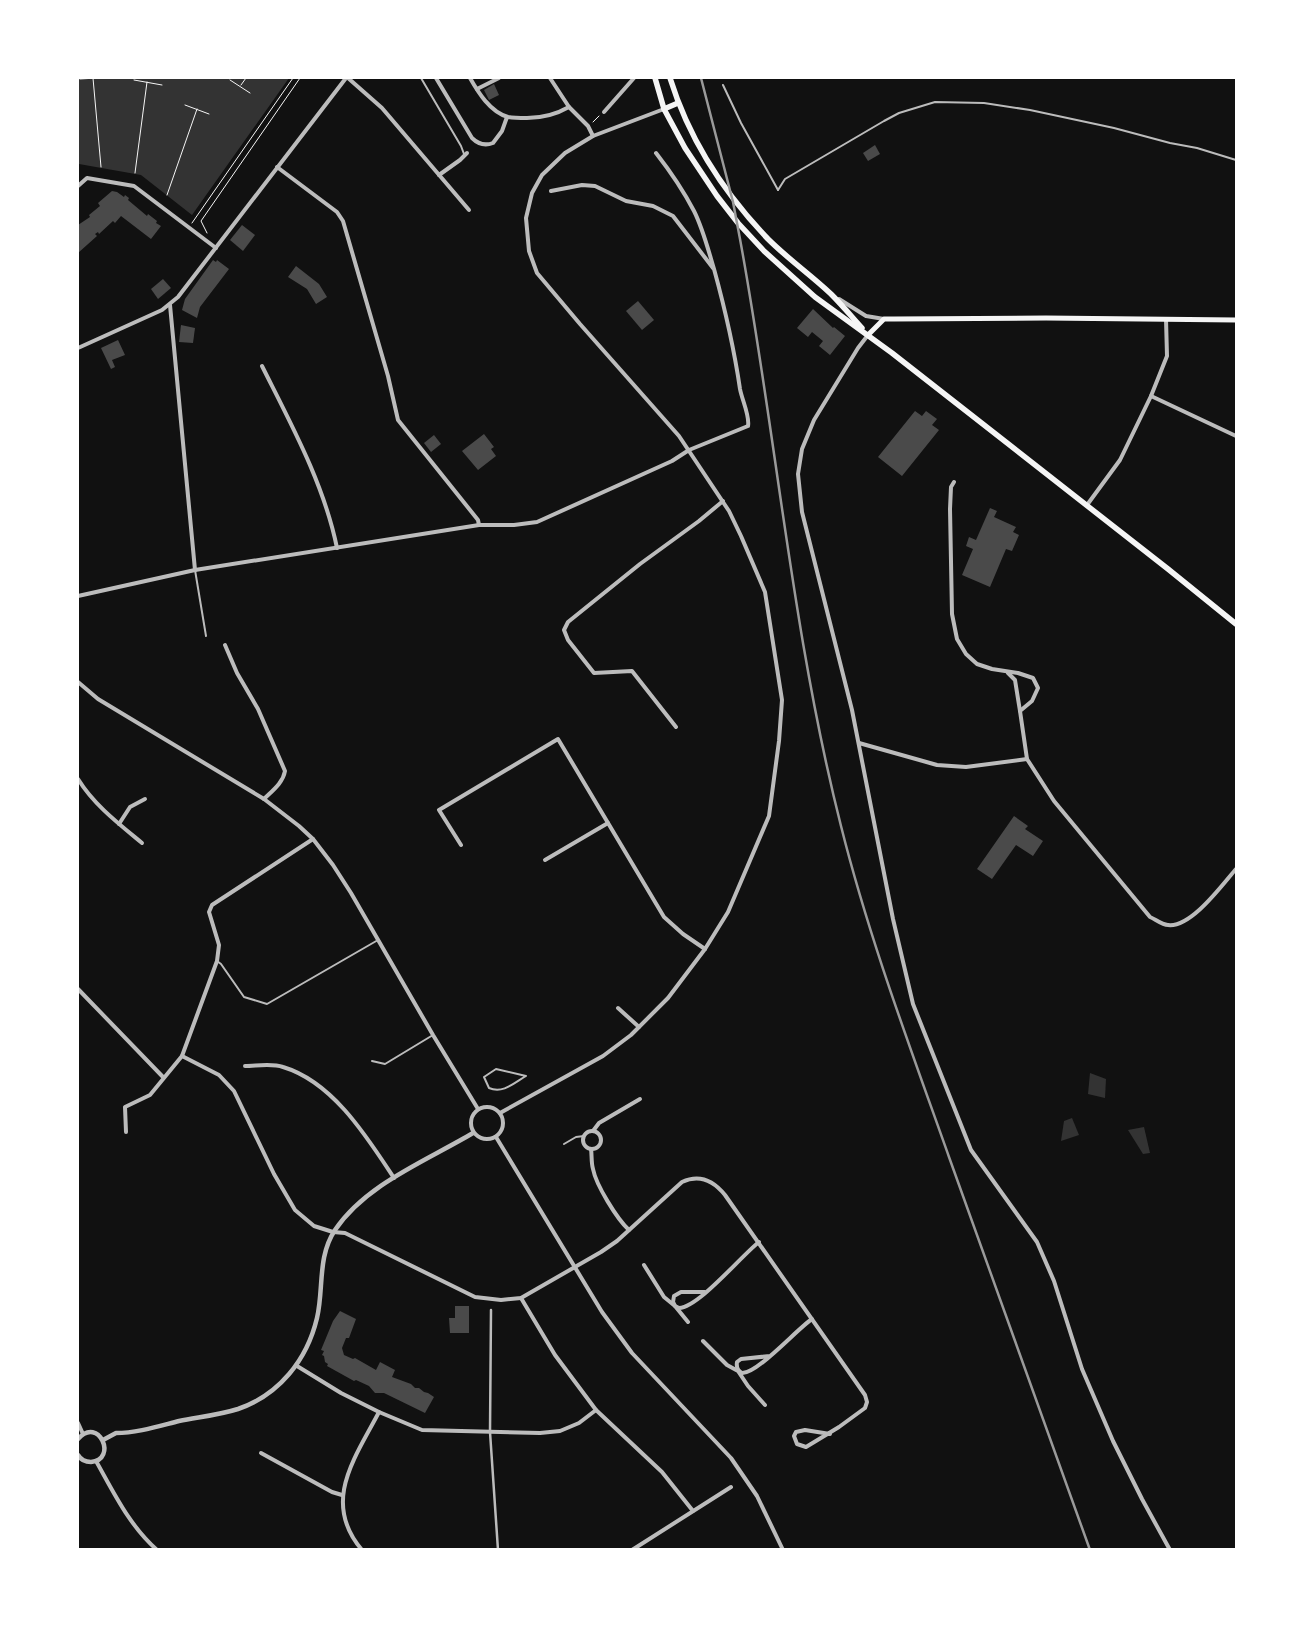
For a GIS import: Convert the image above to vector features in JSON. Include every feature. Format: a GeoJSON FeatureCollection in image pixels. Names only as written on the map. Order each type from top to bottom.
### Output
{"type":"FeatureCollection","features":[{"type":"Feature","properties":{"kind":"main road"},"geometry":{"type":"LineString","coordinates":[[655,78],[664,109],[685,148],[717,196],[738,223],[764,251],[815,296],[1087,505],[1236,624]]}},
{"type":"Feature","properties":{"kind":"main road"},"geometry":{"type":"LineString","coordinates":[[670,78],[678,103],[692,134],[732,196],[769,240],[832,295],[868,335]]}},
{"type":"Feature","properties":{"kind":"main road"},"geometry":{"type":"LineString","coordinates":[[664,109],[678,103]]}},
{"type":"Feature","properties":{"kind":"main road"},"geometry":{"type":"LineString","coordinates":[[868,335],[884,319],[1236,320]]}},
{"type":"Feature","properties":{"kind":"street"},"geometry":{"type":"LineString","coordinates":[[78,348],[162,310],[178,297],[347,78],[382,108],[469,210]]}},
{"type":"Feature","properties":{"kind":"street"},"geometry":{"type":"LineString","coordinates":[[436,78],[472,138],[480,144],[489,144],[497,140],[507,117]]}},
{"type":"Feature","properties":{"kind":"street"},"geometry":{"type":"LineString","coordinates":[[470,78],[489,105],[507,117],[548,117],[569,107]]}},
{"type":"Feature","properties":{"kind":"street"},"geometry":{"type":"LineString","coordinates":[[477,89],[499,78]]}},
{"type":"Feature","properties":{"kind":"street"},"geometry":{"type":"LineString","coordinates":[[550,78],[569,107],[588,126],[593,136]]}},
{"type":"Feature","properties":{"kind":"street"},"geometry":{"type":"LineString","coordinates":[[604,112],[634,78]]}},
{"type":"Feature","properties":{"kind":"street"},"geometry":{"type":"LineString","coordinates":[[500,1113],[603,1056],[639,1027],[668,998],[705,949],[728,912],[769,816],[780,741],[782,700],[764,592],[741,536],[723,502],[679,436],[537,273],[529,250],[526,218],[532,193],[542,174],[565,153],[593,136],[664,109]]}},
{"type":"Feature","properties":{"kind":"street"},"geometry":{"type":"LineString","coordinates":[[78,596],[195,570],[479,525],[514,525],[537,522],[672,461],[689,450],[748,426],[749,420],[742,402],[732,338],[706,241],[694,212],[674,176],[656,153]]}},
{"type":"Feature","properties":{"kind":"street"},"geometry":{"type":"LineString","coordinates":[[439,175],[460,160],[465,154]]}},
{"type":"Feature","properties":{"kind":"street"},"geometry":{"type":"LineString","coordinates":[[277,167],[337,212],[343,221],[388,376],[398,420],[478,520],[479,525]]}},
{"type":"Feature","properties":{"kind":"street"},"geometry":{"type":"LineString","coordinates":[[78,186],[87,178],[134,186],[216,248]]}},
{"type":"Feature","properties":{"kind":"street"},"geometry":{"type":"LineString","coordinates":[[551,191],[582,185],[594,186],[626,201],[653,206],[673,216],[714,270]]}},
{"type":"Feature","properties":{"kind":"street"},"geometry":{"type":"LineString","coordinates":[[832,295],[866,316],[884,319]]}},
{"type":"Feature","properties":{"kind":"street"},"geometry":{"type":"LineString","coordinates":[[170,305],[195,570]]}},
{"type":"Feature","properties":{"kind":"street"},"geometry":{"type":"LineString","coordinates":[[1087,505],[1120,460],[1151,396],[1167,356],[1166,319]]}},
{"type":"Feature","properties":{"kind":"street"},"geometry":{"type":"LineString","coordinates":[[868,335],[814,420],[802,449],[798,474],[802,512],[860,743],[893,919],[913,1004],[971,1150],[1037,1242],[1054,1281],[1082,1369],[1109,1432],[1170,1550]]}},
{"type":"Feature","properties":{"kind":"street"},"geometry":{"type":"LineString","coordinates":[[262,366],[309,464],[333,527],[337,548]]}},
{"type":"Feature","properties":{"kind":"street"},"geometry":{"type":"LineString","coordinates":[[1151,396],[1236,436]]}},
{"type":"Feature","properties":{"kind":"street"},"geometry":{"type":"LineString","coordinates":[[954,482],[951,488],[950,509],[952,614],[956,639],[966,654],[977,664],[1033,678],[1038,688],[1032,701],[1020,711]]}},
{"type":"Feature","properties":{"kind":"street"},"geometry":{"type":"LineString","coordinates":[[676,727],[632,671],[594,673],[568,640],[565,626],[640,564],[723,502]]}},
{"type":"Feature","properties":{"kind":"street"},"geometry":{"type":"LineString","coordinates":[[225,646],[237,673],[258,709],[284,771],[284,777],[264,799]]}},
{"type":"Feature","properties":{"kind":"street"},"geometry":{"type":"LineString","coordinates":[[1008,673],[1015,680],[1027,759],[1054,801],[1150,917],[1166,925],[1182,923],[1195,914],[1236,868]]}},
{"type":"Feature","properties":{"kind":"street"},"geometry":{"type":"LineString","coordinates":[[78,682],[98,699],[264,799],[313,839],[351,893],[478,1109]]}},
{"type":"Feature","properties":{"kind":"street"},"geometry":{"type":"LineString","coordinates":[[461,846],[439,810],[558,739],[664,917],[683,934],[705,949]]}},
{"type":"Feature","properties":{"kind":"street"},"geometry":{"type":"LineString","coordinates":[[860,743],[937,765],[966,766],[1027,759]]}},
{"type":"Feature","properties":{"kind":"street"},"geometry":{"type":"LineString","coordinates":[[78,779],[84,790],[99,806],[142,842]]}},
{"type":"Feature","properties":{"kind":"street"},"geometry":{"type":"LineString","coordinates":[[119,824],[130,807],[145,799]]}},
{"type":"Feature","properties":{"kind":"street"},"geometry":{"type":"LineString","coordinates":[[545,860],[608,823]]}},
{"type":"Feature","properties":{"kind":"street"},"geometry":{"type":"LineString","coordinates":[[126,1132],[125,1107],[150,1095],[182,1056],[217,961],[219,945],[209,912],[212,905],[313,839]]}},
{"type":"Feature","properties":{"kind":"street"},"geometry":{"type":"LineString","coordinates":[[78,990],[164,1077]]}},
{"type":"Feature","properties":{"kind":"street"},"geometry":{"type":"LineString","coordinates":[[618,1008],[639,1027]]}},
{"type":"Feature","properties":{"kind":"street"},"geometry":{"type":"LineString","coordinates":[[182,1056],[219,1075],[234,1091],[274,1174],[295,1210],[314,1226],[345,1233],[475,1297],[501,1300],[521,1298],[612,1245],[676,1185],[687,1179],[707,1179],[719,1188],[759,1242],[865,1395],[867,1402],[862,1411],[830,1434],[806,1446],[797,1444],[794,1436]]}},
{"type":"Feature","properties":{"kind":"street"},"geometry":{"type":"LineString","coordinates":[[245,1066],[282,1066],[312,1080],[354,1119],[394,1178]]}},
{"type":"Feature","properties":{"kind":"street"},"geometry":{"type":"LineString","coordinates":[[629,1230],[620,1220],[596,1178],[591,1149],[584,1144],[584,1136],[588,1132],[593,1131],[599,1124],[640,1099]]}},
{"type":"Feature","properties":{"kind":"street"},"geometry":{"type":"LineString","coordinates":[[490,1107],[500,1113],[503,1128],[496,1137],[488,1140],[480,1138],[473,1133],[470,1123],[474,1112],[478,1109],[490,1107]]}},
{"type":"Feature","properties":{"kind":"street"},"geometry":{"type":"LineString","coordinates":[[591,1149],[596,1148],[601,1141],[600,1136],[593,1131]]}},
{"type":"Feature","properties":{"kind":"street"},"geometry":{"type":"LineString","coordinates":[[103,1440],[116,1434],[228,1412],[241,1408],[275,1390],[297,1366],[310,1341],[317,1320],[322,1293],[322,1263],[326,1248],[334,1232],[356,1204],[394,1178],[473,1133]]}},
{"type":"Feature","properties":{"kind":"street"},"geometry":{"type":"LineString","coordinates":[[496,1137],[602,1312],[632,1353],[731,1458],[757,1496],[783,1550]]}},
{"type":"Feature","properties":{"kind":"street"},"geometry":{"type":"LineString","coordinates":[[675,1306],[680,1308],[687,1307],[706,1292],[759,1242]]}},
{"type":"Feature","properties":{"kind":"street"},"geometry":{"type":"LineString","coordinates":[[644,1265],[664,1297],[675,1306],[688,1322]]}},
{"type":"Feature","properties":{"kind":"street"},"geometry":{"type":"LineString","coordinates":[[675,1306],[673,1298],[677,1294],[706,1292]]}},
{"type":"Feature","properties":{"kind":"street"},"geometry":{"type":"LineString","coordinates":[[521,1298],[555,1355],[596,1410],[662,1472],[693,1511]]}},
{"type":"Feature","properties":{"kind":"street"},"geometry":{"type":"LineString","coordinates":[[490,1310],[490,1432],[498,1550]]}},
{"type":"Feature","properties":{"kind":"street"},"geometry":{"type":"LineString","coordinates":[[703,1341],[727,1365],[747,1374],[812,1318]]}},
{"type":"Feature","properties":{"kind":"street"},"geometry":{"type":"LineString","coordinates":[[765,1405],[748,1386],[736,1367],[737,1362],[741,1359],[770,1356]]}},
{"type":"Feature","properties":{"kind":"street"},"geometry":{"type":"LineString","coordinates":[[297,1366],[342,1393],[379,1412],[422,1430],[540,1433],[560,1431],[579,1423],[596,1410]]}},
{"type":"Feature","properties":{"kind":"street"},"geometry":{"type":"LineString","coordinates":[[362,1550],[346,1526],[342,1495],[345,1480],[379,1412]]}},
{"type":"Feature","properties":{"kind":"street"},"geometry":{"type":"LineString","coordinates":[[78,1423],[83,1434]]}},
{"type":"Feature","properties":{"kind":"street"},"geometry":{"type":"LineString","coordinates":[[794,1436],[796,1432],[806,1430],[830,1434]]}},
{"type":"Feature","properties":{"kind":"street"},"geometry":{"type":"LineString","coordinates":[[78,1439],[83,1434],[94,1433],[103,1440],[104,1452],[96,1461],[86,1462],[78,1456]]}},
{"type":"Feature","properties":{"kind":"street"},"geometry":{"type":"LineString","coordinates":[[788,1434],[794,1436]]}},
{"type":"Feature","properties":{"kind":"street"},"geometry":{"type":"LineString","coordinates":[[261,1453],[332,1492],[342,1495]]}},
{"type":"Feature","properties":{"kind":"street"},"geometry":{"type":"LineString","coordinates":[[96,1461],[131,1522],[157,1550]]}},
{"type":"Feature","properties":{"kind":"street"},"geometry":{"type":"LineString","coordinates":[[632,1550],[731,1487]]}},
{"type":"Feature","properties":{"kind":"lane"},"geometry":{"type":"LineString","coordinates":[[421,78],[465,154]]}},
{"type":"Feature","properties":{"kind":"lane"},"geometry":{"type":"LineString","coordinates":[[723,85],[741,123],[778,190],[785,179],[884,121],[899,113],[935,102],[984,103],[1030,110],[1197,148],[1236,160]]}},
{"type":"Feature","properties":{"kind":"lane"},"geometry":{"type":"LineString","coordinates":[[195,570],[206,636]]}},
{"type":"Feature","properties":{"kind":"lane"},"geometry":{"type":"LineString","coordinates":[[217,961],[244,997],[267,1004],[378,940]]}},
{"type":"Feature","properties":{"kind":"lane"},"geometry":{"type":"LineString","coordinates":[[372,1061],[384,1064],[433,1035]]}},
{"type":"Feature","properties":{"kind":"lane"},"geometry":{"type":"LineString","coordinates":[[496,1069],[526,1076],[501,1090],[495,1091],[489,1088],[484,1078],[496,1069]]}},
{"type":"Feature","properties":{"kind":"lane"},"geometry":{"type":"LineString","coordinates":[[564,1144],[576,1137],[584,1136]]}},
{"type":"Feature","properties":{"kind":"path"},"geometry":{"type":"LineString","coordinates":[[93,78],[101,167]]}},
{"type":"Feature","properties":{"kind":"path"},"geometry":{"type":"LineString","coordinates":[[80,79],[97,78]]}},
{"type":"Feature","properties":{"kind":"path"},"geometry":{"type":"LineString","coordinates":[[240,86],[246,78]]}},
{"type":"Feature","properties":{"kind":"path"},"geometry":{"type":"LineString","coordinates":[[189,227],[293,78]]}},
{"type":"Feature","properties":{"kind":"path"},"geometry":{"type":"LineString","coordinates":[[211,244],[201,221],[300,78]]}},
{"type":"Feature","properties":{"kind":"path"},"geometry":{"type":"LineString","coordinates":[[134,80],[162,85]]}},
{"type":"Feature","properties":{"kind":"path"},"geometry":{"type":"LineString","coordinates":[[230,80],[250,93]]}},
{"type":"Feature","properties":{"kind":"path"},"geometry":{"type":"LineString","coordinates":[[135,173],[147,82]]}},
{"type":"Feature","properties":{"kind":"path"},"geometry":{"type":"LineString","coordinates":[[185,105],[209,114]]}},
{"type":"Feature","properties":{"kind":"path"},"geometry":{"type":"LineString","coordinates":[[167,195],[197,109]]}},
{"type":"Feature","properties":{"kind":"path"},"geometry":{"type":"LineString","coordinates":[[588,126],[604,112]]}},
{"type":"Feature","properties":{"kind":"shaded area"},"geometry":{"type":"Polygon","coordinates":[[[78,78],[289,78],[192,215],[141,175],[78,165],[78,78]]]}},
{"type":"Feature","properties":{"kind":"shaded area"},"geometry":{"type":"Polygon","coordinates":[[[1090,1073],[1106,1079],[1105,1098],[1088,1094],[1090,1073]]]}},
{"type":"Feature","properties":{"kind":"shaded area"},"geometry":{"type":"Polygon","coordinates":[[[1072,1118],[1079,1135],[1061,1141],[1064,1121],[1072,1118]]]}},
{"type":"Feature","properties":{"kind":"shaded area"},"geometry":{"type":"Polygon","coordinates":[[[1144,1127],[1150,1153],[1143,1154],[1128,1130],[1144,1127]]]}},
{"type":"Feature","properties":{"kind":"building"},"geometry":{"type":"Polygon","coordinates":[[[494,84],[499,95],[489,100],[484,90],[494,84]]]}},
{"type":"Feature","properties":{"kind":"building"},"geometry":{"type":"Polygon","coordinates":[[[875,145],[880,154],[868,161],[863,153],[875,145]]]}},
{"type":"Feature","properties":{"kind":"building"},"geometry":{"type":"Polygon","coordinates":[[[112,191],[124,197],[125,195],[129,198],[128,200],[161,226],[151,239],[121,216],[115,223],[113,221],[99,234],[98,232],[95,234],[97,236],[78,253],[78,225],[90,217],[89,215],[100,206],[98,203],[112,191]]]}},
{"type":"Feature","properties":{"kind":"building"},"geometry":{"type":"Polygon","coordinates":[[[242,225],[255,235],[243,251],[230,240],[242,225]]]}},
{"type":"Feature","properties":{"kind":"building"},"geometry":{"type":"Polygon","coordinates":[[[213,260],[216,262],[217,260],[229,269],[200,307],[197,318],[182,310],[185,299],[213,260]]]}},
{"type":"Feature","properties":{"kind":"building"},"geometry":{"type":"Polygon","coordinates":[[[296,266],[319,284],[327,297],[316,304],[307,289],[288,277],[296,266]]]}},
{"type":"Feature","properties":{"kind":"building"},"geometry":{"type":"Polygon","coordinates":[[[163,279],[171,288],[158,299],[151,289],[163,279]]]}},
{"type":"Feature","properties":{"kind":"building"},"geometry":{"type":"Polygon","coordinates":[[[638,301],[654,320],[642,330],[626,311],[638,301]]]}},
{"type":"Feature","properties":{"kind":"building"},"geometry":{"type":"Polygon","coordinates":[[[813,309],[833,328],[845,336],[830,355],[819,346],[823,341],[812,332],[808,337],[797,328],[813,309]]]}},
{"type":"Feature","properties":{"kind":"building"},"geometry":{"type":"Polygon","coordinates":[[[181,325],[195,328],[193,343],[179,342],[181,325]]]}},
{"type":"Feature","properties":{"kind":"building"},"geometry":{"type":"Polygon","coordinates":[[[118,340],[125,355],[112,360],[115,367],[111,369],[101,348],[118,340]]]}},
{"type":"Feature","properties":{"kind":"building"},"geometry":{"type":"Polygon","coordinates":[[[915,411],[922,416],[926,411],[937,419],[932,425],[939,430],[902,476],[878,457],[915,411]]]}},
{"type":"Feature","properties":{"kind":"building"},"geometry":{"type":"Polygon","coordinates":[[[484,434],[494,447],[491,449],[496,456],[478,470],[462,451],[484,434]]]}},
{"type":"Feature","properties":{"kind":"building"},"geometry":{"type":"Polygon","coordinates":[[[434,435],[441,444],[431,452],[424,443],[434,435]]]}},
{"type":"Feature","properties":{"kind":"building"},"geometry":{"type":"Polygon","coordinates":[[[990,508],[997,511],[994,517],[1016,527],[1013,532],[1019,535],[1012,551],[1006,549],[990,587],[962,575],[973,549],[966,546],[969,537],[976,540],[990,508]]]}},
{"type":"Feature","properties":{"kind":"building"},"geometry":{"type":"Polygon","coordinates":[[[1014,816],[1028,826],[1025,829],[1043,841],[1033,856],[1016,845],[992,879],[977,869],[1014,816]]]}},
{"type":"Feature","properties":{"kind":"building"},"geometry":{"type":"Polygon","coordinates":[[[455,1306],[469,1306],[469,1333],[450,1333],[449,1318],[455,1318],[455,1306]]]}},
{"type":"Feature","properties":{"kind":"building"},"geometry":{"type":"Polygon","coordinates":[[[340,1311],[356,1319],[349,1338],[346,1338],[342,1348],[344,1355],[355,1358],[376,1370],[380,1362],[395,1370],[392,1377],[411,1384],[415,1388],[419,1388],[434,1397],[425,1413],[384,1393],[375,1393],[369,1386],[356,1380],[354,1381],[327,1366],[328,1364],[322,1355],[324,1351],[321,1350],[333,1321],[340,1311]]]}},
{"type":"Feature","properties":{"kind":"railway"},"geometry":{"type":"LineString","coordinates":[[701,78],[733,202],[753,312],[797,607],[810,680],[824,753],[852,868],[891,992],[1090,1550]]}}]}
